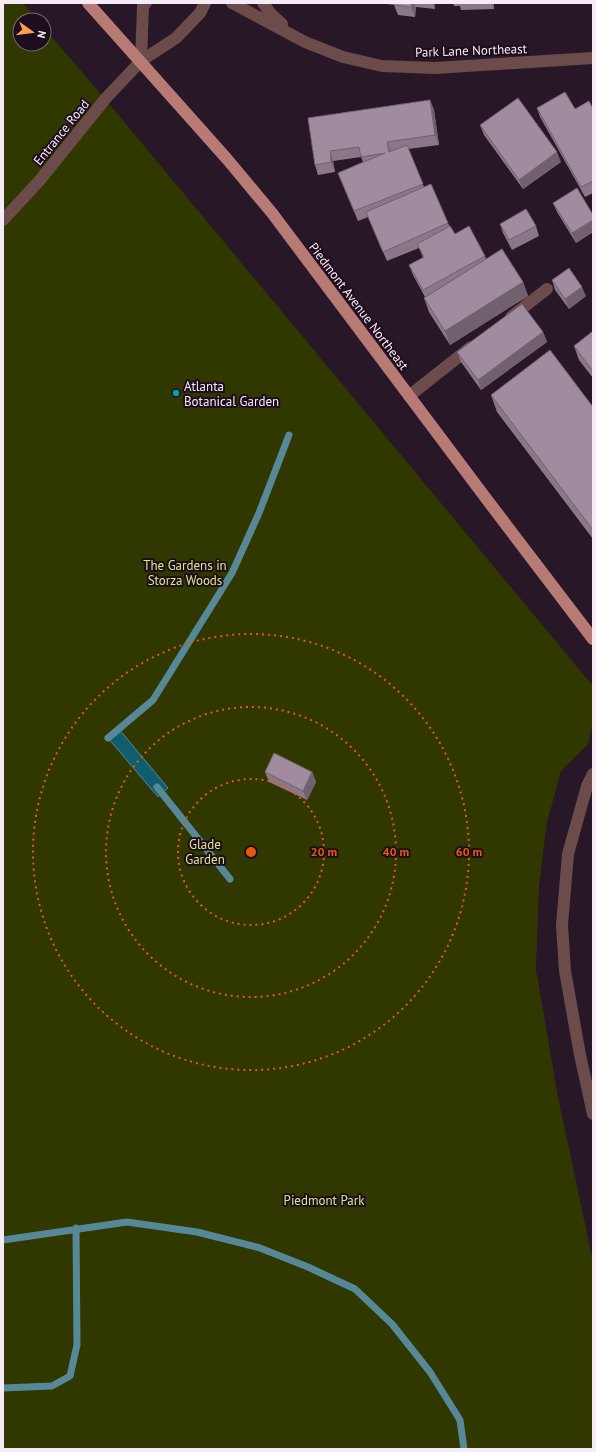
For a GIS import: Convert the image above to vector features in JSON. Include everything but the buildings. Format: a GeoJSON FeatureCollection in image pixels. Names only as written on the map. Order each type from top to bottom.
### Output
{"type":"FeatureCollection","features":[{"type":"Feature","properties":{"kind":"main road","name":"Piedmont Avenue Northeast"},"geometry":{"type":"LineString","coordinates":[[88,3],[141,61],[272,213],[593,639]]}},
{"type":"Feature","properties":{"kind":"street"},"geometry":{"type":"LineString","coordinates":[[141,61],[143,6],[146,3]]}},
{"type":"Feature","properties":{"kind":"street","name":"Entrance Road"},"geometry":{"type":"LineString","coordinates":[[3,220],[40,180],[106,98],[141,61],[173,41],[200,13],[205,3]]}},
{"type":"Feature","properties":{"kind":"street","name":"Park Lane Northeast"},"geometry":{"type":"LineString","coordinates":[[232,3],[305,42],[343,57],[382,66],[435,68],[593,58]]}},
{"type":"Feature","properties":{"kind":"street","name":"Park Lane Northeast"},"geometry":{"type":"LineString","coordinates":[[263,3],[271,14],[305,42]]}},
{"type":"Feature","properties":{"kind":"street"},"geometry":{"type":"LineString","coordinates":[[504,322],[546,289]]}},
{"type":"Feature","properties":{"kind":"street"},"geometry":{"type":"LineString","coordinates":[[409,396],[480,340]]}},
{"type":"Feature","properties":{"kind":"street"},"geometry":{"type":"LineString","coordinates":[[593,774],[587,786],[568,854],[562,925],[565,971],[580,1055],[593,1114]]}},
{"type":"Feature","properties":{"kind":"green space"},"geometry":{"type":"Polygon","coordinates":[[[3,3],[23,3],[30,12],[12,12],[12,52],[52,52],[52,37],[106,100],[593,686],[593,722],[588,744],[561,771],[547,822],[539,887],[536,969],[557,1092],[593,1262],[593,1449],[3,1449],[3,3]]]}},
{"type":"Feature","properties":{"kind":"water"},"geometry":{"type":"Polygon","coordinates":[[[119,729],[168,788],[158,797],[108,738],[119,729]]]}},
{"type":"Feature","properties":{"kind":"waterway"},"geometry":{"type":"LineString","coordinates":[[108,738],[153,700],[232,573],[259,513],[289,435]]}},
{"type":"Feature","properties":{"kind":"waterway"},"geometry":{"type":"LineString","coordinates":[[157,787],[230,879]]}},
{"type":"Feature","properties":{"kind":"waterway"},"geometry":{"type":"LineString","coordinates":[[3,1240],[127,1222],[197,1232],[260,1248],[308,1267],[355,1289],[392,1324],[430,1372],[460,1420],[464,1449]]}},
{"type":"Feature","properties":{"kind":"waterway"},"geometry":{"type":"LineString","coordinates":[[3,1388],[52,1386],[70,1376],[77,1345],[76,1228]]}},
{"type":"Feature","properties":{"kind":"place","name":"Atlanta Botanical Garden"},"geometry":{"type":"Point","coordinates":[176,393]}},
{"type":"Feature","properties":{"kind":"park label","name":"The Gardens in Storza Woods"},"geometry":{"type":"Point","coordinates":[185,572]}},
{"type":"Feature","properties":{"kind":"park label","name":"Glade Garden"},"geometry":{"type":"Point","coordinates":[205,852]}},
{"type":"Feature","properties":{"kind":"park label","name":"Piedmont Park"},"geometry":{"type":"Point","coordinates":[324,1200]}}]}
